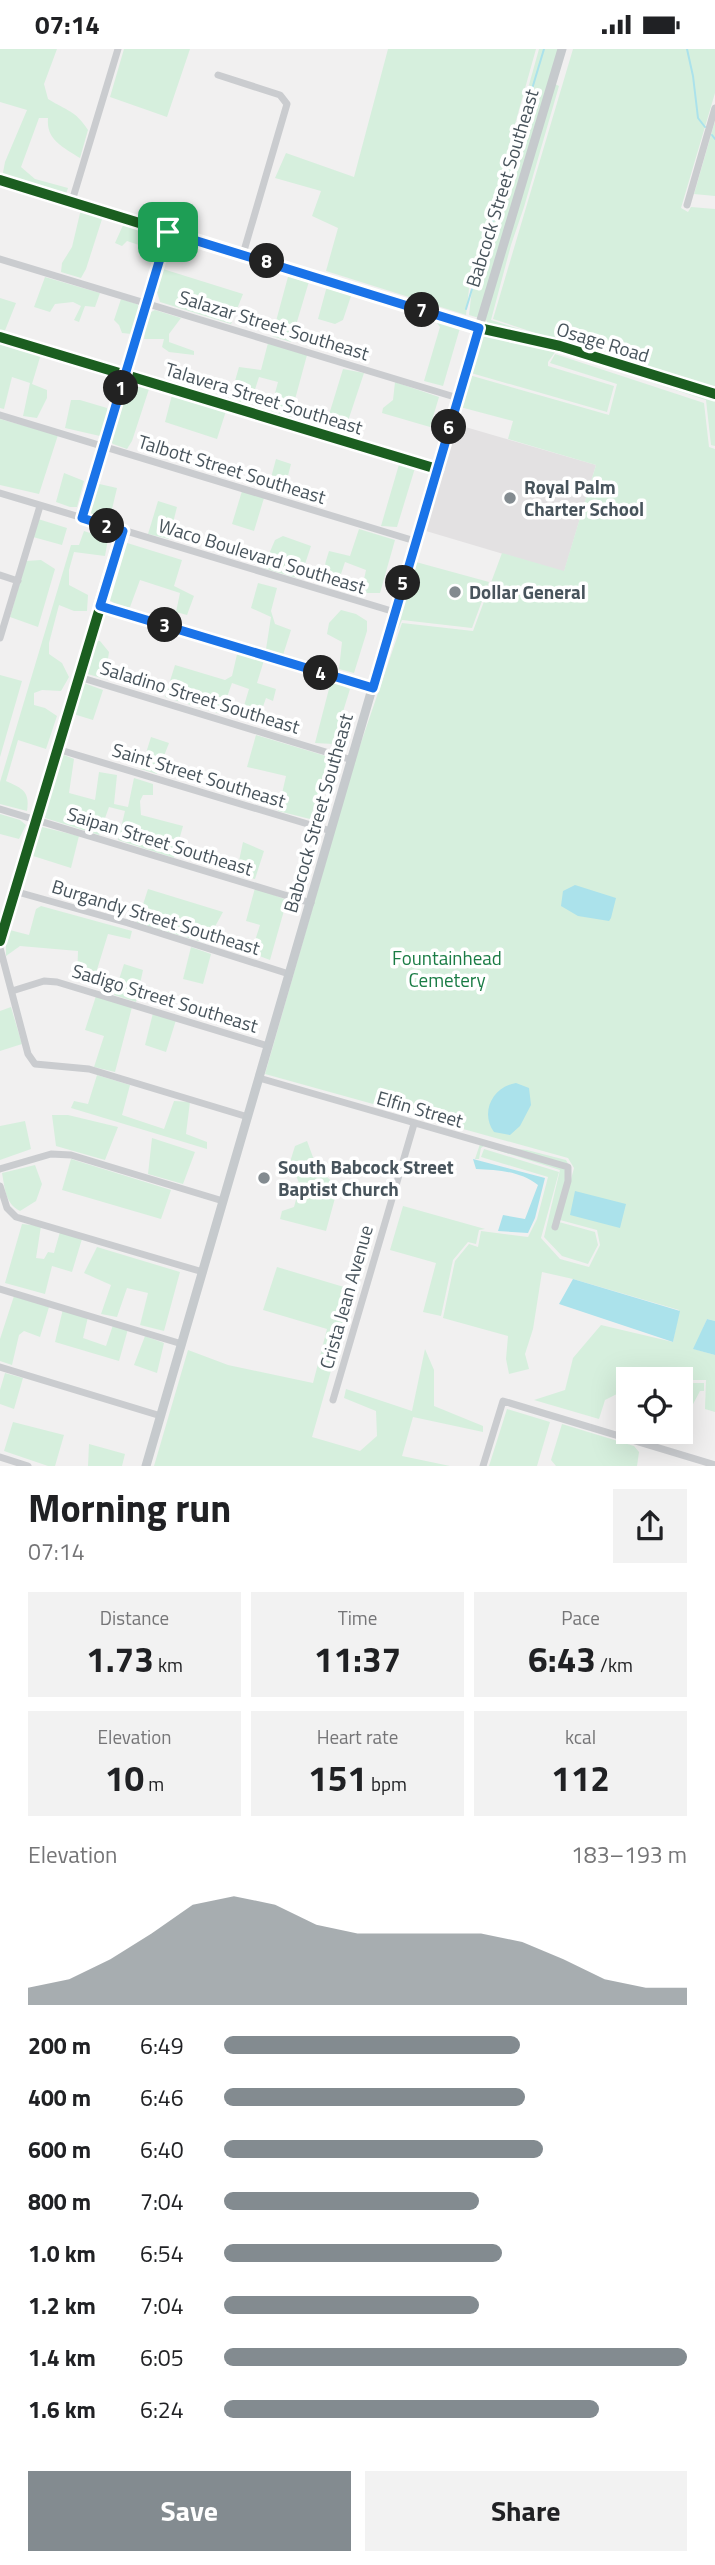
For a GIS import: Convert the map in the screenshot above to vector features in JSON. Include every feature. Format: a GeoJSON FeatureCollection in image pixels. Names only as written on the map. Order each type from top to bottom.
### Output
{"type":"FeatureCollection","features":[{"type":"Feature","properties":{"kind":"main road","name":"Babcock Street Southeast"},"geometry":{"type":"LineString","coordinates":[[146,1466],[415,541],[562,49]]}},
{"type":"Feature","properties":{"kind":"street"},"geometry":{"type":"LineString","coordinates":[[72,201],[118,49]]}},
{"type":"Feature","properties":{"kind":"street"},"geometry":{"type":"LineString","coordinates":[[218,75],[280,95],[287,101],[288,107],[243,254]]}},
{"type":"Feature","properties":{"kind":"street"},"geometry":{"type":"LineString","coordinates":[[687,205],[715,109]]}},
{"type":"Feature","properties":{"kind":"street","name":"Osage Road"},"geometry":{"type":"LineString","coordinates":[[0,180],[479,328],[560,345],[715,394]]}},
{"type":"Feature","properties":{"kind":"street"},"geometry":{"type":"LineString","coordinates":[[82,518],[168,232]]}},
{"type":"Feature","properties":{"kind":"street","name":"Salazar Street Southeast"},"geometry":{"type":"LineString","coordinates":[[0,259],[458,398]]}},
{"type":"Feature","properties":{"kind":"street","name":"Talavera Street Southeast"},"geometry":{"type":"LineString","coordinates":[[0,337],[437,469]]}},
{"type":"Feature","properties":{"kind":"street","name":"Talbott Street Southeast"},"geometry":{"type":"LineString","coordinates":[[0,415],[415,541]]}},
{"type":"Feature","properties":{"kind":"street","name":"Waco Boulevard Southeast"},"geometry":{"type":"LineString","coordinates":[[0,493],[395,612]]}},
{"type":"Feature","properties":{"kind":"street"},"geometry":{"type":"LineString","coordinates":[[0,638],[40,506]]}},
{"type":"Feature","properties":{"kind":"street"},"geometry":{"type":"LineString","coordinates":[[0,940],[123,531]]}},
{"type":"Feature","properties":{"kind":"street"},"geometry":{"type":"LineString","coordinates":[[0,575],[18,580]]}},
{"type":"Feature","properties":{"kind":"street"},"geometry":{"type":"LineString","coordinates":[[100,606],[373,688]]}},
{"type":"Feature","properties":{"kind":"street","name":"Saladino Street Southeast"},"geometry":{"type":"LineString","coordinates":[[79,677],[352,760]]}},
{"type":"Feature","properties":{"kind":"street","name":"Saint Street Southeast"},"geometry":{"type":"LineString","coordinates":[[57,749],[331,831]]}},
{"type":"Feature","properties":{"kind":"street","name":"Saipan Street Southeast"},"geometry":{"type":"LineString","coordinates":[[0,809],[311,903]]}},
{"type":"Feature","properties":{"kind":"street","name":"Burgandy Street Southeast"},"geometry":{"type":"LineString","coordinates":[[14,891],[128,923],[289,974]]}},
{"type":"Feature","properties":{"kind":"street"},"geometry":{"type":"LineString","coordinates":[[0,948],[28,1054],[35,1064],[89,1069],[248,1117]]}},
{"type":"Feature","properties":{"kind":"street","name":"Sadigo Street Southeast"},"geometry":{"type":"LineString","coordinates":[[12,991],[44,981],[57,982],[268,1046]]}},
{"type":"Feature","properties":{"kind":"street","name":"Elfin Street"},"geometry":{"type":"LineString","coordinates":[[259,1078],[568,1167],[570,1171],[555,1227]]}},
{"type":"Feature","properties":{"kind":"street","name":"Crista Jean Avenue"},"geometry":{"type":"LineString","coordinates":[[333,1399],[414,1124]]}},
{"type":"Feature","properties":{"kind":"street"},"geometry":{"type":"LineString","coordinates":[[0,1169],[51,1154],[71,1155],[223,1201]]}},
{"type":"Feature","properties":{"kind":"street"},"geometry":{"type":"LineString","coordinates":[[0,1186],[7,1208],[16,1217],[203,1272]]}},
{"type":"Feature","properties":{"kind":"street"},"geometry":{"type":"LineString","coordinates":[[0,1289],[182,1344]]}},
{"type":"Feature","properties":{"kind":"street"},"geometry":{"type":"LineString","coordinates":[[0,1367],[161,1416]]}},
{"type":"Feature","properties":{"kind":"street"},"geometry":{"type":"LineString","coordinates":[[483,1466],[503,1401],[715,1465]]}},
{"type":"Feature","properties":{"kind":"street"},"geometry":{"type":"LineString","coordinates":[[0,1457],[28,1466]]}},
{"type":"Feature","properties":{"kind":"shaded area","name":"Royal Palm Charter School"},"geometry":{"type":"Polygon","coordinates":[[[455,424],[596,465],[564,572],[426,531],[455,424]]]}},
{"type":"Feature","properties":{"kind":"green space"},"geometry":{"type":"Polygon","coordinates":[[[0,49],[57,49],[44,84],[48,99],[75,115],[88,130],[80,158],[53,137],[48,118],[39,118],[21,167],[35,179],[68,188],[62,196],[2,178],[5,162],[27,110],[0,102],[0,49]]]}},
{"type":"Feature","properties":{"kind":"green space"},"geometry":{"type":"Polygon","coordinates":[[[124,49],[190,49],[167,117],[110,97],[124,49]]]}},
{"type":"Feature","properties":{"kind":"green space"},"geometry":{"type":"Polygon","coordinates":[[[388,49],[536,49],[469,289],[466,315],[326,271],[338,228],[312,216],[321,191],[275,178],[286,153],[354,177],[388,49]]]}},
{"type":"Feature","properties":{"kind":"green space"},"geometry":{"type":"Polygon","coordinates":[[[539,49],[559,49],[479,318],[469,315],[472,289],[539,49]]]}},
{"type":"Feature","properties":{"kind":"green space"},"geometry":{"type":"Polygon","coordinates":[[[573,49],[715,49],[715,93],[681,208],[688,212],[691,207],[715,209],[715,388],[561,343],[493,319],[573,49]]]}},
{"type":"Feature","properties":{"kind":"green space"},"geometry":{"type":"Polygon","coordinates":[[[555,84],[559,86],[491,320],[715,391],[715,446],[711,445],[706,400],[556,351],[548,366],[614,386],[607,412],[471,373],[487,321],[484,319],[555,84]]]}},
{"type":"Feature","properties":{"kind":"green space"},"geometry":{"type":"Polygon","coordinates":[[[715,121],[715,196],[694,194],[715,121]]]}},
{"type":"Feature","properties":{"kind":"green space"},"geometry":{"type":"Polygon","coordinates":[[[81,209],[103,216],[81,278],[61,272],[62,263],[72,247],[81,209]]]}},
{"type":"Feature","properties":{"kind":"green space"},"geometry":{"type":"Polygon","coordinates":[[[124,223],[154,231],[161,236],[157,257],[142,246],[127,241],[122,246],[115,243],[124,223]]]}},
{"type":"Feature","properties":{"kind":"green space"},"geometry":{"type":"Polygon","coordinates":[[[163,269],[243,294],[231,324],[160,302],[157,292],[163,269]]]}},
{"type":"Feature","properties":{"kind":"green space"},"geometry":{"type":"Polygon","coordinates":[[[289,273],[310,278],[291,342],[272,336],[289,273]]]}},
{"type":"Feature","properties":{"kind":"green space"},"geometry":{"type":"Polygon","coordinates":[[[45,277],[100,293],[95,307],[85,306],[79,322],[74,320],[81,306],[73,302],[55,304],[50,312],[34,307],[45,277]]]}},
{"type":"Feature","properties":{"kind":"green space"},"geometry":{"type":"Polygon","coordinates":[[[327,286],[352,293],[343,320],[335,324],[318,319],[327,286]]]}},
{"type":"Feature","properties":{"kind":"green space"},"geometry":{"type":"Polygon","coordinates":[[[0,298],[16,303],[4,333],[0,332],[0,298]]]}},
{"type":"Feature","properties":{"kind":"green space"},"geometry":{"type":"Polygon","coordinates":[[[121,299],[137,304],[140,308],[132,334],[122,333],[114,320],[121,299]]]}},
{"type":"Feature","properties":{"kind":"green space"},"geometry":{"type":"Polygon","coordinates":[[[155,310],[181,318],[169,334],[169,342],[194,351],[194,355],[169,352],[162,347],[164,339],[144,339],[147,314],[155,310]]]}},
{"type":"Feature","properties":{"kind":"green space"},"geometry":{"type":"Polygon","coordinates":[[[438,317],[457,322],[460,328],[443,386],[424,381],[440,327],[437,323],[438,317]]]}},
{"type":"Feature","properties":{"kind":"green space"},"geometry":{"type":"Polygon","coordinates":[[[0,340],[41,354],[32,384],[47,390],[47,398],[37,418],[23,416],[30,383],[12,377],[4,409],[0,408],[0,340]]]}},
{"type":"Feature","properties":{"kind":"green space"},"geometry":{"type":"Polygon","coordinates":[[[268,343],[307,355],[290,418],[270,412],[278,382],[259,377],[249,408],[229,402],[239,367],[261,370],[268,343]]]}},
{"type":"Feature","properties":{"kind":"green space","name":"Fountainhead Cemetery"},"geometry":{"type":"Polygon","coordinates":[[[555,354],[704,403],[709,447],[715,449],[715,1321],[707,1319],[694,1349],[715,1355],[715,1412],[705,1409],[706,1380],[693,1380],[693,1367],[616,1367],[616,1394],[605,1400],[599,1419],[534,1400],[565,1390],[573,1358],[601,1325],[673,1342],[679,1310],[542,1272],[533,1329],[525,1354],[529,1369],[509,1374],[506,1359],[508,1336],[443,1318],[455,1261],[469,1244],[478,1247],[481,1231],[528,1237],[537,1219],[548,1177],[481,1157],[484,1149],[559,1172],[541,1238],[560,1259],[589,1267],[600,1245],[597,1230],[560,1220],[574,1168],[568,1158],[265,1074],[354,763],[402,623],[473,631],[502,553],[564,571],[596,465],[508,439],[513,421],[460,407],[469,375],[609,415],[617,384],[550,363],[555,354]]]}},
{"type":"Feature","properties":{"kind":"green space"},"geometry":{"type":"Polygon","coordinates":[[[343,369],[364,373],[343,436],[324,431],[343,369]]]}},
{"type":"Feature","properties":{"kind":"green space"},"geometry":{"type":"Polygon","coordinates":[[[127,381],[150,386],[127,449],[108,439],[127,381]]]}},
{"type":"Feature","properties":{"kind":"green space"},"geometry":{"type":"Polygon","coordinates":[[[395,382],[439,397],[430,427],[382,413],[383,408],[393,400],[395,382]]]}},
{"type":"Feature","properties":{"kind":"green space"},"geometry":{"type":"Polygon","coordinates":[[[172,395],[226,411],[217,439],[165,422],[172,395]]]}},
{"type":"Feature","properties":{"kind":"green space"},"geometry":{"type":"Polygon","coordinates":[[[71,400],[107,408],[109,414],[100,436],[65,428],[71,400]]]}},
{"type":"Feature","properties":{"kind":"green space"},"geometry":{"type":"Polygon","coordinates":[[[0,419],[58,435],[39,494],[0,485],[0,419]]]}},
{"type":"Feature","properties":{"kind":"green space"},"geometry":{"type":"Polygon","coordinates":[[[276,459],[291,464],[283,495],[268,489],[276,459]]]}},
{"type":"Feature","properties":{"kind":"green space"},"geometry":{"type":"Polygon","coordinates":[[[400,461],[415,468],[397,527],[381,526],[400,461]]]}},
{"type":"Feature","properties":{"kind":"green space"},"geometry":{"type":"Polygon","coordinates":[[[64,473],[84,481],[77,507],[56,502],[64,473]]]}},
{"type":"Feature","properties":{"kind":"green space"},"geometry":{"type":"Polygon","coordinates":[[[95,483],[117,488],[109,522],[89,515],[87,506],[95,483]]]}},
{"type":"Feature","properties":{"kind":"green space"},"geometry":{"type":"Polygon","coordinates":[[[242,491],[264,498],[254,531],[232,524],[242,491]]]}},
{"type":"Feature","properties":{"kind":"green space"},"geometry":{"type":"Polygon","coordinates":[[[158,501],[177,507],[169,539],[148,534],[158,501]]]}},
{"type":"Feature","properties":{"kind":"green space"},"geometry":{"type":"Polygon","coordinates":[[[38,519],[67,528],[62,545],[33,537],[38,519]]]}},
{"type":"Feature","properties":{"kind":"green space"},"geometry":{"type":"Polygon","coordinates":[[[359,529],[395,540],[380,593],[361,593],[366,570],[345,562],[337,586],[330,586],[325,578],[324,570],[329,551],[350,556],[359,529]]]}},
{"type":"Feature","properties":{"kind":"green space"},"geometry":{"type":"Polygon","coordinates":[[[84,531],[108,539],[105,556],[74,552],[69,570],[69,585],[88,595],[87,611],[74,611],[59,605],[49,643],[49,654],[62,663],[69,677],[61,691],[42,690],[34,693],[34,705],[57,716],[46,749],[18,740],[6,781],[24,791],[27,811],[0,804],[0,782],[71,545],[79,545],[84,531]]]}},
{"type":"Feature","properties":{"kind":"green space"},"geometry":{"type":"Polygon","coordinates":[[[283,536],[311,546],[300,579],[263,568],[275,540],[283,536]]]}},
{"type":"Feature","properties":{"kind":"green space"},"geometry":{"type":"Polygon","coordinates":[[[124,542],[182,560],[174,586],[194,596],[187,615],[176,612],[180,593],[140,580],[130,607],[114,603],[107,597],[124,542]]]}},
{"type":"Feature","properties":{"kind":"green space"},"geometry":{"type":"Polygon","coordinates":[[[41,560],[55,569],[38,627],[10,617],[26,561],[41,560]]]}},
{"type":"Feature","properties":{"kind":"green space"},"geometry":{"type":"Polygon","coordinates":[[[416,562],[489,582],[472,628],[402,620],[392,643],[416,562]]]}},
{"type":"Feature","properties":{"kind":"green space"},"geometry":{"type":"Polygon","coordinates":[[[258,583],[277,588],[271,611],[275,624],[291,630],[283,655],[266,649],[271,617],[251,608],[258,583]]]}},
{"type":"Feature","properties":{"kind":"green space"},"geometry":{"type":"Polygon","coordinates":[[[341,610],[356,614],[367,621],[367,631],[354,673],[339,669],[342,642],[327,634],[329,623],[341,610]]]}},
{"type":"Feature","properties":{"kind":"green space"},"geometry":{"type":"Polygon","coordinates":[[[94,641],[100,641],[109,652],[105,679],[84,673],[94,641]]]}},
{"type":"Feature","properties":{"kind":"green space"},"geometry":{"type":"Polygon","coordinates":[[[238,650],[265,657],[257,683],[276,689],[273,701],[266,698],[257,724],[240,719],[249,689],[232,683],[221,714],[165,697],[175,665],[225,680],[232,676],[238,650]]]}},
{"type":"Feature","properties":{"kind":"green space"},"geometry":{"type":"Polygon","coordinates":[[[0,675],[22,681],[0,757],[0,675]]]}},
{"type":"Feature","properties":{"kind":"green space"},"geometry":{"type":"Polygon","coordinates":[[[331,681],[350,689],[333,744],[315,743],[331,681]]]}},
{"type":"Feature","properties":{"kind":"green space"},"geometry":{"type":"Polygon","coordinates":[[[81,682],[103,690],[93,720],[70,713],[81,682]]]}},
{"type":"Feature","properties":{"kind":"green space"},"geometry":{"type":"Polygon","coordinates":[[[256,735],[326,756],[326,769],[310,819],[278,811],[286,776],[247,767],[256,735]]]}},
{"type":"Feature","properties":{"kind":"green space"},"geometry":{"type":"Polygon","coordinates":[[[151,737],[169,743],[157,774],[141,769],[151,737]]]}},
{"type":"Feature","properties":{"kind":"green space"},"geometry":{"type":"Polygon","coordinates":[[[59,753],[74,759],[69,793],[95,800],[99,772],[117,775],[114,804],[128,807],[134,778],[153,784],[153,795],[143,795],[140,801],[141,815],[183,826],[174,858],[118,840],[125,811],[109,807],[99,835],[45,818],[41,813],[59,753]]]}},
{"type":"Feature","properties":{"kind":"green space"},"geometry":{"type":"Polygon","coordinates":[[[0,814],[20,820],[26,825],[19,839],[0,834],[0,814]]]}},
{"type":"Feature","properties":{"kind":"green space"},"geometry":{"type":"Polygon","coordinates":[[[38,826],[79,836],[71,868],[30,855],[38,826]]]}},
{"type":"Feature","properties":{"kind":"green space"},"geometry":{"type":"Polygon","coordinates":[[[243,842],[264,851],[255,879],[236,875],[243,842]]]}},
{"type":"Feature","properties":{"kind":"green space"},"geometry":{"type":"Polygon","coordinates":[[[255,888],[287,900],[270,960],[251,953],[260,925],[246,921],[255,888]]]}},
{"type":"Feature","properties":{"kind":"green space"},"geometry":{"type":"Polygon","coordinates":[[[148,889],[223,912],[206,943],[137,923],[148,889]]]}},
{"type":"Feature","properties":{"kind":"green space"},"geometry":{"type":"Polygon","coordinates":[[[41,906],[132,931],[130,939],[108,934],[92,986],[77,981],[78,951],[20,946],[6,956],[6,929],[29,935],[36,909],[41,906]]]}},
{"type":"Feature","properties":{"kind":"green space"},"geometry":{"type":"Polygon","coordinates":[[[191,947],[211,954],[203,984],[183,979],[191,947]]]}},
{"type":"Feature","properties":{"kind":"green space"},"geometry":{"type":"Polygon","coordinates":[[[124,964],[143,970],[136,1002],[114,995],[124,964]]]}},
{"type":"Feature","properties":{"kind":"green space"},"geometry":{"type":"Polygon","coordinates":[[[96,996],[132,1007],[115,1072],[94,1067],[104,1036],[85,1030],[96,996]]]}},
{"type":"Feature","properties":{"kind":"green space"},"geometry":{"type":"Polygon","coordinates":[[[11,1007],[22,1044],[0,1051],[0,1011],[11,1007]]]}},
{"type":"Feature","properties":{"kind":"green space"},"geometry":{"type":"Polygon","coordinates":[[[153,1013],[176,1020],[166,1052],[145,1045],[153,1013]]]}},
{"type":"Feature","properties":{"kind":"green space"},"geometry":{"type":"Polygon","coordinates":[[[97,1075],[130,1085],[122,1115],[164,1129],[174,1101],[190,1102],[186,1134],[207,1142],[207,1149],[71,1108],[74,1101],[88,1104],[97,1075]]]}},
{"type":"Feature","properties":{"kind":"green space"},"geometry":{"type":"Polygon","coordinates":[[[52,1115],[68,1115],[118,1127],[105,1160],[56,1146],[52,1115]]]}},
{"type":"Feature","properties":{"kind":"green space"},"geometry":{"type":"Polygon","coordinates":[[[25,1121],[31,1149],[0,1160],[0,1126],[25,1121]]]}},
{"type":"Feature","properties":{"kind":"green space"},"geometry":{"type":"Polygon","coordinates":[[[152,1138],[195,1152],[183,1184],[148,1174],[152,1138]]]}},
{"type":"Feature","properties":{"kind":"green space"},"geometry":{"type":"Polygon","coordinates":[[[307,1141],[317,1168],[338,1187],[326,1231],[280,1219],[282,1211],[294,1207],[300,1185],[290,1162],[295,1146],[307,1141]]]}},
{"type":"Feature","properties":{"kind":"green space"},"geometry":{"type":"Polygon","coordinates":[[[480,1144],[527,1150],[566,1160],[571,1169],[559,1222],[595,1232],[598,1245],[588,1264],[562,1256],[544,1237],[560,1170],[484,1146],[479,1159],[475,1159],[480,1144]]]}},
{"type":"Feature","properties":{"kind":"green space"},"geometry":{"type":"Polygon","coordinates":[[[71,1159],[171,1190],[161,1219],[62,1190],[71,1159]]]}},
{"type":"Feature","properties":{"kind":"green space"},"geometry":{"type":"Polygon","coordinates":[[[35,1165],[42,1184],[36,1201],[20,1211],[9,1200],[2,1173],[35,1165]]]}},
{"type":"Feature","properties":{"kind":"green space"},"geometry":{"type":"Polygon","coordinates":[[[403,1206],[485,1229],[479,1230],[476,1244],[468,1242],[453,1260],[441,1316],[423,1312],[436,1263],[390,1250],[403,1206]]]}},
{"type":"Feature","properties":{"kind":"green space"},"geometry":{"type":"Polygon","coordinates":[[[22,1224],[41,1226],[36,1258],[44,1259],[48,1252],[54,1253],[60,1232],[82,1239],[72,1272],[52,1266],[45,1294],[5,1283],[22,1224]]]}},
{"type":"Feature","properties":{"kind":"green space"},"geometry":{"type":"Polygon","coordinates":[[[97,1247],[180,1272],[164,1331],[140,1325],[148,1293],[127,1288],[117,1317],[101,1314],[111,1285],[84,1273],[97,1247]]]}},
{"type":"Feature","properties":{"kind":"green space"},"geometry":{"type":"Polygon","coordinates":[[[277,1267],[354,1290],[312,1437],[360,1451],[377,1436],[376,1411],[344,1398],[346,1389],[412,1411],[425,1349],[434,1370],[434,1406],[483,1426],[483,1432],[413,1417],[402,1456],[450,1466],[154,1466],[188,1350],[228,1365],[313,1383],[327,1329],[263,1310],[277,1267]]]}},
{"type":"Feature","properties":{"kind":"green space"},"geometry":{"type":"Polygon","coordinates":[[[14,1296],[49,1307],[40,1337],[24,1331],[19,1335],[12,1365],[0,1361],[0,1339],[14,1296]]]}},
{"type":"Feature","properties":{"kind":"green space"},"geometry":{"type":"Polygon","coordinates":[[[63,1309],[88,1317],[83,1338],[106,1346],[113,1325],[128,1329],[119,1361],[55,1342],[63,1309]]]}},
{"type":"Feature","properties":{"kind":"green space"},"geometry":{"type":"Polygon","coordinates":[[[145,1336],[164,1343],[157,1373],[134,1365],[145,1336]]]}},
{"type":"Feature","properties":{"kind":"green space"},"geometry":{"type":"Polygon","coordinates":[[[5,1373],[23,1378],[14,1409],[0,1404],[0,1390],[5,1373]]]}},
{"type":"Feature","properties":{"kind":"green space"},"geometry":{"type":"Polygon","coordinates":[[[693,1383],[704,1383],[704,1391],[700,1391],[693,1404],[693,1383]]]}},
{"type":"Feature","properties":{"kind":"green space"},"geometry":{"type":"Polygon","coordinates":[[[507,1409],[550,1422],[537,1466],[489,1466],[507,1409]]]}},
{"type":"Feature","properties":{"kind":"green space"},"geometry":{"type":"Polygon","coordinates":[[[13,1422],[64,1435],[55,1466],[4,1451],[13,1422]]]}},
{"type":"Feature","properties":{"kind":"green space"},"geometry":{"type":"Polygon","coordinates":[[[562,1424],[616,1440],[616,1444],[634,1446],[639,1452],[637,1466],[556,1466],[551,1460],[562,1424]]]}},
{"type":"Feature","properties":{"kind":"green space"},"geometry":{"type":"Polygon","coordinates":[[[89,1444],[125,1454],[122,1466],[88,1466],[89,1444]]]}},
{"type":"Feature","properties":{"kind":"water"},"geometry":{"type":"Polygon","coordinates":[[[575,885],[616,898],[609,921],[578,916],[561,906],[563,891],[575,885]]]}},
{"type":"Feature","properties":{"kind":"water"},"geometry":{"type":"Polygon","coordinates":[[[516,1083],[529,1088],[531,1105],[520,1126],[510,1135],[494,1132],[488,1117],[491,1102],[500,1090],[516,1083]]]}},
{"type":"Feature","properties":{"kind":"water"},"geometry":{"type":"Polygon","coordinates":[[[473,1159],[545,1178],[535,1218],[528,1233],[498,1231],[503,1215],[525,1219],[538,1185],[516,1174],[476,1169],[473,1159]]]}},
{"type":"Feature","properties":{"kind":"water"},"geometry":{"type":"Polygon","coordinates":[[[575,1191],[626,1204],[620,1228],[570,1215],[575,1191]]]}},
{"type":"Feature","properties":{"kind":"water"},"geometry":{"type":"Polygon","coordinates":[[[573,1279],[680,1311],[673,1342],[559,1304],[573,1279]]]}},
{"type":"Feature","properties":{"kind":"water"},"geometry":{"type":"Polygon","coordinates":[[[707,1319],[715,1321],[715,1355],[693,1349],[707,1319]]]}},
{"type":"Feature","properties":{"kind":"waterway"},"geometry":{"type":"LineString","coordinates":[[466,309],[544,49]]}},
{"type":"Feature","properties":{"kind":"waterway"},"geometry":{"type":"LineString","coordinates":[[687,49],[698,118],[705,127]]}},
{"type":"Feature","properties":{"kind":"waterway"},"geometry":{"type":"LineString","coordinates":[[712,135],[715,139]]}},
{"type":"Feature","properties":{"kind":"cycle path"},"geometry":{"type":"LineString","coordinates":[[0,180],[479,328],[560,346],[715,394]]}},
{"type":"Feature","properties":{"kind":"cycle path"},"geometry":{"type":"LineString","coordinates":[[0,337],[437,469]]}},
{"type":"Feature","properties":{"kind":"cycle path"},"geometry":{"type":"LineString","coordinates":[[0,941],[123,531]]}},
{"type":"Feature","properties":{"kind":"place","name":"Royal Palm Charter School"},"geometry":{"type":"Point","coordinates":[510,498]}},
{"type":"Feature","properties":{"kind":"place","name":"Dollar General"},"geometry":{"type":"Point","coordinates":[455,592]}},
{"type":"Feature","properties":{"kind":"place","name":"South Babcock Street Baptist Church"},"geometry":{"type":"Point","coordinates":[264,1178]}},
{"type":"Feature","properties":{"kind":"route"},"geometry":{"type":"LineString","coordinates":[[168,232],[479,328],[373,688],[100,606],[123,531],[82,518],[168,232]]}}]}
